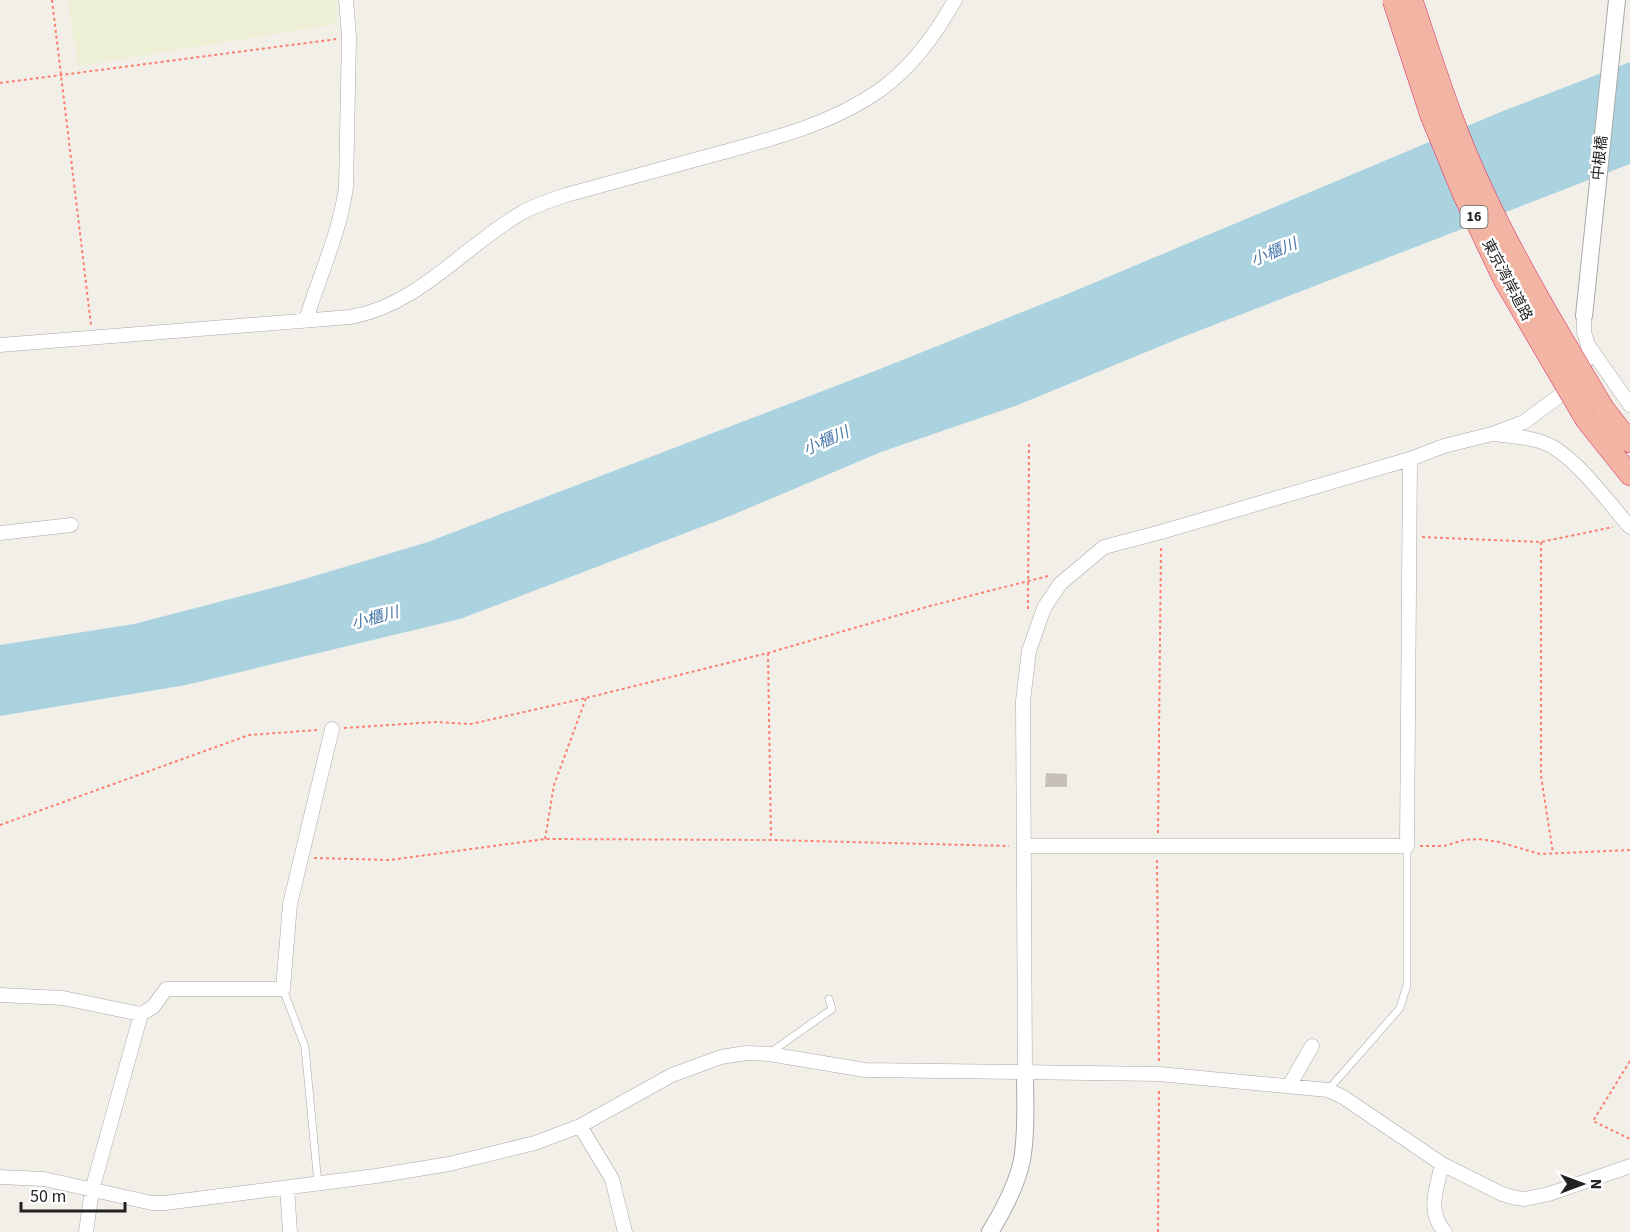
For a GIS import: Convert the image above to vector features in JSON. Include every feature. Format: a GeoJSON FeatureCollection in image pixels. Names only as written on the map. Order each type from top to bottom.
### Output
{"type":"FeatureCollection","features":[{"type":"Feature","properties":{"kind":"highway","name":"東京湾岸道路"},"geometry":{"type":"LineString","coordinates":[[1393,0],[1431,117],[1464,196],[1504,280],[1586,420],[1630,475]]}},
{"type":"Feature","properties":{"kind":"highway","name":"東京湾岸道路"},"geometry":{"type":"LineString","coordinates":[[1412,0],[1449,110],[1483,192],[1526,278],[1605,409],[1630,442]]}},
{"type":"Feature","properties":{"kind":"street"},"geometry":{"type":"LineString","coordinates":[[306,320],[343,208],[346,187],[349,37],[346,0]]}},
{"type":"Feature","properties":{"kind":"street"},"geometry":{"type":"LineString","coordinates":[[0,345],[360,315],[385,306],[439,273],[513,218],[551,200],[787,134],[843,113],[881,89],[915,59],[933,37],[955,0]]}},
{"type":"Feature","properties":{"kind":"street","name":"中根橋"},"geometry":{"type":"LineString","coordinates":[[1584,316],[1617,0]]}},
{"type":"Feature","properties":{"kind":"street"},"geometry":{"type":"LineString","coordinates":[[1584,316],[1584,332],[1588,345],[1630,405]]}},
{"type":"Feature","properties":{"kind":"street"},"geometry":{"type":"LineString","coordinates":[[990,1232],[1014,1185],[1022,1159],[1024,1142],[1023,701],[1029,651],[1039,620],[1059,584],[1104,547],[1410,459],[1444,446],[1492,434],[1524,422],[1558,397],[1586,361],[1588,345]]}},
{"type":"Feature","properties":{"kind":"street"},"geometry":{"type":"LineString","coordinates":[[1492,434],[1528,438],[1552,446],[1573,462],[1629,526]]}},
{"type":"Feature","properties":{"kind":"street"},"geometry":{"type":"LineString","coordinates":[[1025,846],[1407,846],[1410,459]]}},
{"type":"Feature","properties":{"kind":"street"},"geometry":{"type":"LineString","coordinates":[[0,533],[71,525]]}},
{"type":"Feature","properties":{"kind":"street"},"geometry":{"type":"LineString","coordinates":[[0,995],[63,998],[141,1014],[153,1007],[166,989],[284,989],[290,904],[332,729]]}},
{"type":"Feature","properties":{"kind":"street"},"geometry":{"type":"LineString","coordinates":[[86,1232],[92,1190],[141,1014]]}},
{"type":"Feature","properties":{"kind":"street"},"geometry":{"type":"LineString","coordinates":[[1288,1086],[1312,1046]]}},
{"type":"Feature","properties":{"kind":"street"},"geometry":{"type":"LineString","coordinates":[[0,1177],[44,1179],[152,1203],[165,1203],[376,1176],[479,1157],[535,1143],[580,1125],[672,1075],[721,1057],[746,1053],[769,1054],[865,1070],[1159,1074],[1328,1090],[1343,1097],[1442,1164],[1502,1194],[1525,1199],[1549,1194],[1630,1166]]}},
{"type":"Feature","properties":{"kind":"street"},"geometry":{"type":"LineString","coordinates":[[580,1125],[612,1179],[625,1232]]}},
{"type":"Feature","properties":{"kind":"street"},"geometry":{"type":"LineString","coordinates":[[1442,1164],[1434,1214],[1438,1224],[1445,1232]]}},
{"type":"Feature","properties":{"kind":"street"},"geometry":{"type":"LineString","coordinates":[[287,1188],[290,1232]]}},
{"type":"Feature","properties":{"kind":"lane"},"geometry":{"type":"LineString","coordinates":[[1328,1090],[1400,1008],[1404,998],[1407,985],[1407,846]]}},
{"type":"Feature","properties":{"kind":"lane"},"geometry":{"type":"LineString","coordinates":[[284,989],[305,1047],[318,1184]]}},
{"type":"Feature","properties":{"kind":"lane"},"geometry":{"type":"LineString","coordinates":[[769,1054],[832,1009],[829,999]]}},
{"type":"Feature","properties":{"kind":"path"},"geometry":{"type":"LineString","coordinates":[[52,0],[93,337]]}},
{"type":"Feature","properties":{"kind":"path"},"geometry":{"type":"LineString","coordinates":[[0,82],[349,37]]}},
{"type":"Feature","properties":{"kind":"path"},"geometry":{"type":"LineString","coordinates":[[1028,616],[1029,442]]}},
{"type":"Feature","properties":{"kind":"path"},"geometry":{"type":"LineString","coordinates":[[1409,537],[1541,542],[1629,526]]}},
{"type":"Feature","properties":{"kind":"path"},"geometry":{"type":"LineString","coordinates":[[1158,1232],[1157,845],[1161,532]]}},
{"type":"Feature","properties":{"kind":"path"},"geometry":{"type":"LineString","coordinates":[[1541,542],[1541,776],[1553,853]]}},
{"type":"Feature","properties":{"kind":"path"},"geometry":{"type":"LineString","coordinates":[[0,825],[249,735],[436,722],[471,724],[768,653],[930,606],[1077,569]]}},
{"type":"Feature","properties":{"kind":"path"},"geometry":{"type":"LineString","coordinates":[[768,653],[771,840]]}},
{"type":"Feature","properties":{"kind":"path"},"geometry":{"type":"LineString","coordinates":[[545,839],[554,785],[586,698]]}},
{"type":"Feature","properties":{"kind":"path"},"geometry":{"type":"LineString","coordinates":[[302,858],[390,860],[545,839],[771,840],[1025,846]]}},
{"type":"Feature","properties":{"kind":"path"},"geometry":{"type":"LineString","coordinates":[[1407,846],[1444,846],[1464,840],[1479,839],[1499,842],[1540,854],[1630,849]]}},
{"type":"Feature","properties":{"kind":"path"},"geometry":{"type":"LineString","coordinates":[[1630,1061],[1593,1121],[1630,1139]]}},
{"type":"Feature","properties":{"kind":"green space"},"geometry":{"type":"Polygon","coordinates":[[[68,0],[335,0],[337,24],[78,66],[68,0]]]}},
{"type":"Feature","properties":{"kind":"water","name":"小櫃川"},"geometry":{"type":"Polygon","coordinates":[[[1630,62],[1630,164],[1180,338],[1018,405],[881,452],[730,516],[460,619],[186,685],[0,716],[0,645],[134,624],[291,583],[428,542],[880,369],[1065,295],[1503,111],[1630,62]]]}},
{"type":"Feature","properties":{"kind":"building"},"geometry":{"type":"Polygon","coordinates":[[[1046,773],[1067,774],[1067,787],[1045,787],[1046,773]]]}}]}
